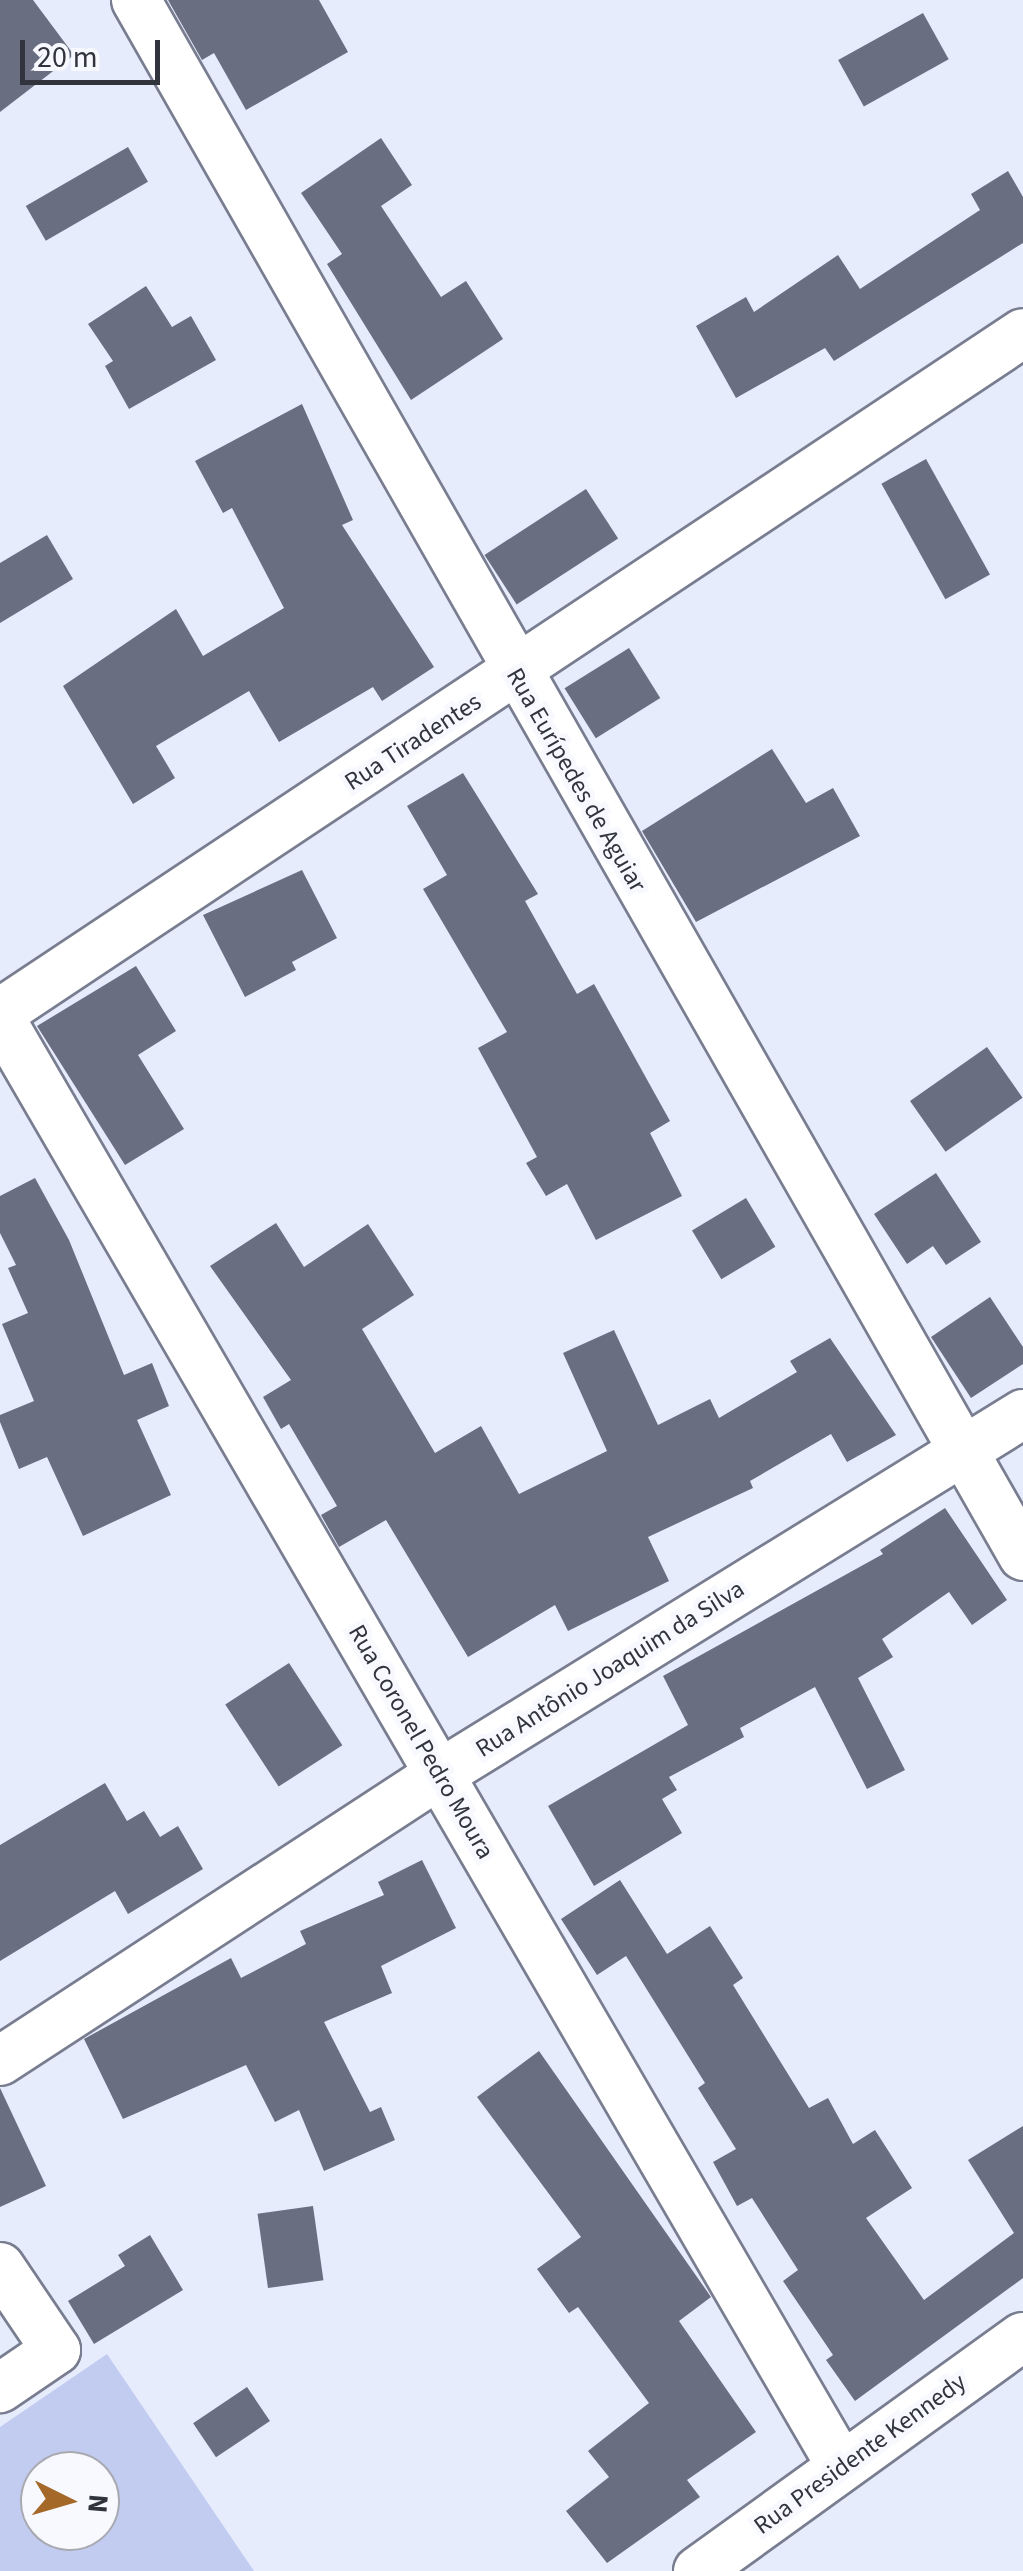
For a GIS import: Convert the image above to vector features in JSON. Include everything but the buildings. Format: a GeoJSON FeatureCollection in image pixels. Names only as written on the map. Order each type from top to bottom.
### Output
{"type":"FeatureCollection","features":[{"type":"Feature","properties":{"kind":"street","name":"Rua Eurípedes de Aguiar"},"geometry":{"type":"LineString","coordinates":[[136,0],[516,675],[960,1453],[1023,1556]]}},
{"type":"Feature","properties":{"kind":"street","name":"Rua Tiradentes"},"geometry":{"type":"LineString","coordinates":[[0,1016],[1023,334]]}},
{"type":"Feature","properties":{"kind":"street","name":"Rua Coronel Pedro Moura"},"geometry":{"type":"LineString","coordinates":[[0,1016],[841,2466]]}},
{"type":"Feature","properties":{"kind":"street","name":"Rua Antônio Joaquim da Silva"},"geometry":{"type":"LineString","coordinates":[[0,2061],[440,1774],[1023,1414]]}},
{"type":"Feature","properties":{"kind":"street"},"geometry":{"type":"LineString","coordinates":[[0,2266],[56,2350],[0,2388]]}},
{"type":"Feature","properties":{"kind":"street","name":"Rua Presidente Kennedy"},"geometry":{"type":"LineString","coordinates":[[698,2571],[1023,2337]]}},
{"type":"Feature","properties":{"kind":"shaded area"},"geometry":{"type":"Polygon","coordinates":[[[107,2354],[254,2571],[0,2571],[0,2427],[107,2354]]]}}]}
